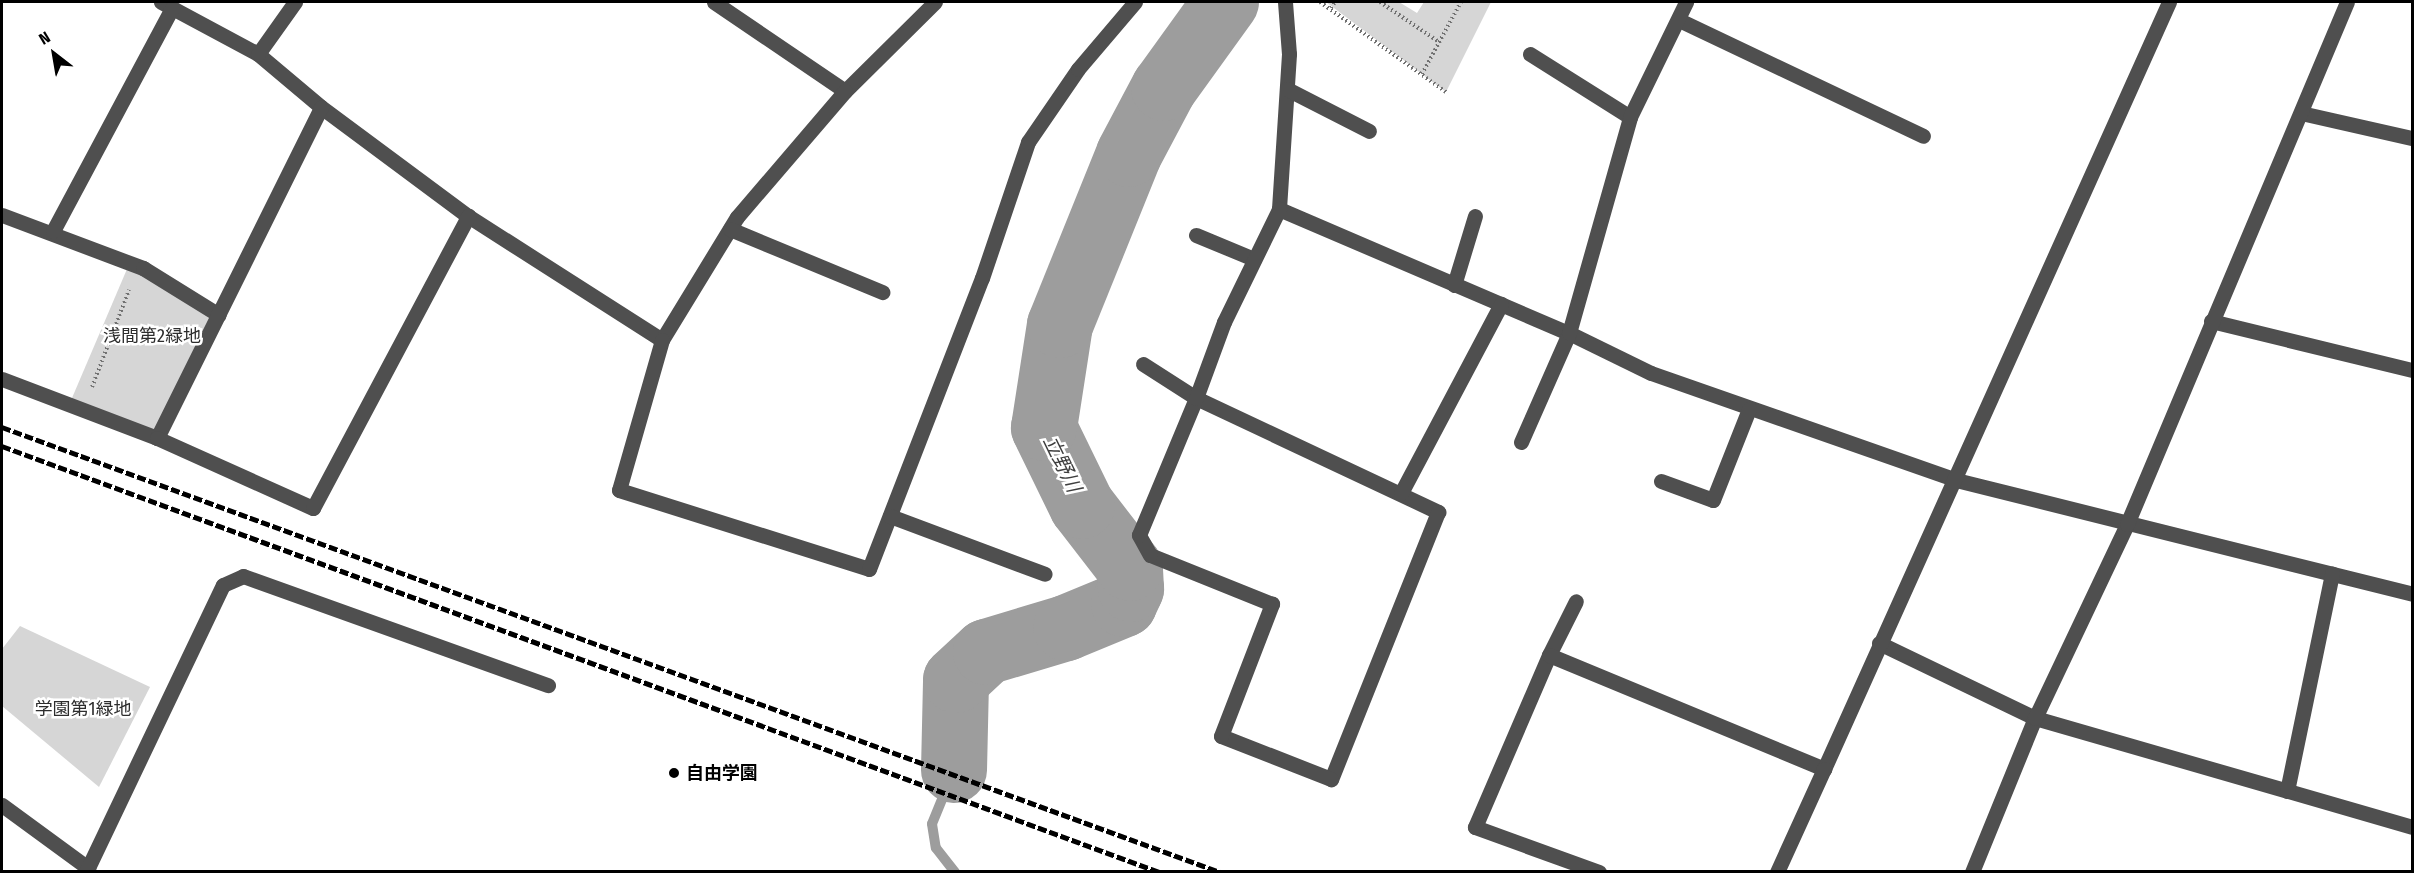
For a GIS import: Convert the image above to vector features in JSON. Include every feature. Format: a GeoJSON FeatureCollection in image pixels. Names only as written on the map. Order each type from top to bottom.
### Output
{"type":"FeatureCollection","features":[{"type":"Feature","properties":{"kind":"street"},"geometry":{"type":"LineString","coordinates":[[258,54],[295,2]]}},
{"type":"Feature","properties":{"kind":"street"},"geometry":{"type":"LineString","coordinates":[[714,2],[845,92]]}},
{"type":"Feature","properties":{"kind":"street"},"geometry":{"type":"LineString","coordinates":[[935,2],[845,92],[730,229],[662,340],[619,490],[869,569],[982,278],[1028,142],[1078,69],[1136,2]]}},
{"type":"Feature","properties":{"kind":"street"},"geometry":{"type":"LineString","coordinates":[[1143,364],[1196,398],[1438,512],[1331,779],[1221,736],[1272,604],[1150,555],[1139,535],[1196,398],[1224,322],[1279,209],[1289,54],[1285,2]]}},
{"type":"Feature","properties":{"kind":"street"},"geometry":{"type":"LineString","coordinates":[[1521,442],[1569,333],[1630,117],[1686,2]]}},
{"type":"Feature","properties":{"kind":"street"},"geometry":{"type":"LineString","coordinates":[[1776,872],[1879,643],[1956,480],[2169,2]]}},
{"type":"Feature","properties":{"kind":"street"},"geometry":{"type":"LineString","coordinates":[[1972,872],[2035,718],[2127,524],[2348,2]]}},
{"type":"Feature","properties":{"kind":"street"},"geometry":{"type":"LineString","coordinates":[[53,231],[165,3],[258,54],[321,107],[468,216],[662,340]]}},
{"type":"Feature","properties":{"kind":"street"},"geometry":{"type":"LineString","coordinates":[[1679,20],[1923,136]]}},
{"type":"Feature","properties":{"kind":"street"},"geometry":{"type":"LineString","coordinates":[[1530,54],[1630,117]]}},
{"type":"Feature","properties":{"kind":"street"},"geometry":{"type":"LineString","coordinates":[[1287,88],[1369,131]]}},
{"type":"Feature","properties":{"kind":"street"},"geometry":{"type":"LineString","coordinates":[[156,438],[321,107]]}},
{"type":"Feature","properties":{"kind":"street"},"geometry":{"type":"LineString","coordinates":[[2301,113],[2412,138]]}},
{"type":"Feature","properties":{"kind":"street"},"geometry":{"type":"LineString","coordinates":[[1279,209],[1569,333],[1651,373],[1956,480],[2412,594]]}},
{"type":"Feature","properties":{"kind":"street"},"geometry":{"type":"LineString","coordinates":[[2,215],[53,231],[143,268],[219,315]]}},
{"type":"Feature","properties":{"kind":"street"},"geometry":{"type":"LineString","coordinates":[[2,379],[156,438],[313,508],[468,216]]}},
{"type":"Feature","properties":{"kind":"street"},"geometry":{"type":"LineString","coordinates":[[1454,285],[1475,216]]}},
{"type":"Feature","properties":{"kind":"street"},"geometry":{"type":"LineString","coordinates":[[730,229],[882,292]]}},
{"type":"Feature","properties":{"kind":"street"},"geometry":{"type":"LineString","coordinates":[[1196,235],[1254,259]]}},
{"type":"Feature","properties":{"kind":"street"},"geometry":{"type":"LineString","coordinates":[[1401,493],[1501,304]]}},
{"type":"Feature","properties":{"kind":"street"},"geometry":{"type":"LineString","coordinates":[[2211,321],[2412,370]]}},
{"type":"Feature","properties":{"kind":"street"},"geometry":{"type":"LineString","coordinates":[[1661,481],[1713,500],[1749,409]]}},
{"type":"Feature","properties":{"kind":"street"},"geometry":{"type":"LineString","coordinates":[[890,516],[1045,574]]}},
{"type":"Feature","properties":{"kind":"street"},"geometry":{"type":"LineString","coordinates":[[2287,791],[2332,574]]}},
{"type":"Feature","properties":{"kind":"street"},"geometry":{"type":"LineString","coordinates":[[2,805],[87,870],[223,585],[243,576],[548,685]]}},
{"type":"Feature","properties":{"kind":"street"},"geometry":{"type":"LineString","coordinates":[[1576,601],[1549,655],[1474,827],[1599,872]]}},
{"type":"Feature","properties":{"kind":"street"},"geometry":{"type":"LineString","coordinates":[[1879,643],[2035,718],[2412,826]]}},
{"type":"Feature","properties":{"kind":"street"},"geometry":{"type":"LineString","coordinates":[[1549,655],[1824,768]]}},
{"type":"Feature","properties":{"kind":"path"},"geometry":{"type":"LineString","coordinates":[[1320,2],[1446,92]]}},
{"type":"Feature","properties":{"kind":"path"},"geometry":{"type":"LineString","coordinates":[[1331,8],[1335,2]]}},
{"type":"Feature","properties":{"kind":"path"},"geometry":{"type":"LineString","coordinates":[[1380,2],[1439,42]]}},
{"type":"Feature","properties":{"kind":"path"},"geometry":{"type":"LineString","coordinates":[[1422,74],[1461,2]]}},
{"type":"Feature","properties":{"kind":"path"},"geometry":{"type":"LineString","coordinates":[[89,396],[133,278]]}},
{"type":"Feature","properties":{"kind":"green space"},"geometry":{"type":"Polygon","coordinates":[[[1326,2],[1399,2],[1417,13],[1424,2],[1491,2],[1446,92],[1326,2]]]}},
{"type":"Feature","properties":{"kind":"green space","name":"浅間第2緑地"},"geometry":{"type":"Polygon","coordinates":[[[130,262],[219,315],[157,438],[69,405],[130,262]]]}},
{"type":"Feature","properties":{"kind":"green space","name":"学園第1緑地"},"geometry":{"type":"Polygon","coordinates":[[[20,626],[150,687],[99,787],[2,706],[2,649],[20,626]]]}},
{"type":"Feature","properties":{"kind":"waterway","name":"立野川"},"geometry":{"type":"LineString","coordinates":[[954,770],[956,680],[986,652],[1066,628],[1124,604],[1131,589],[1130,568],[1082,506],[1044,428],[1060,325],[1129,154],[1164,88],[1226,2]]}},
{"type":"Feature","properties":{"kind":"waterway"},"geometry":{"type":"LineString","coordinates":[[954,770],[932,824],[936,848],[955,872]]}},
{"type":"Feature","properties":{"kind":"railway"},"geometry":{"type":"LineString","coordinates":[[2,427],[1220,872]]}},
{"type":"Feature","properties":{"kind":"railway"},"geometry":{"type":"LineString","coordinates":[[2,446],[1159,872]]}},
{"type":"Feature","properties":{"kind":"place","name":"自由学園"},"geometry":{"type":"Point","coordinates":[674,773]}}]}
